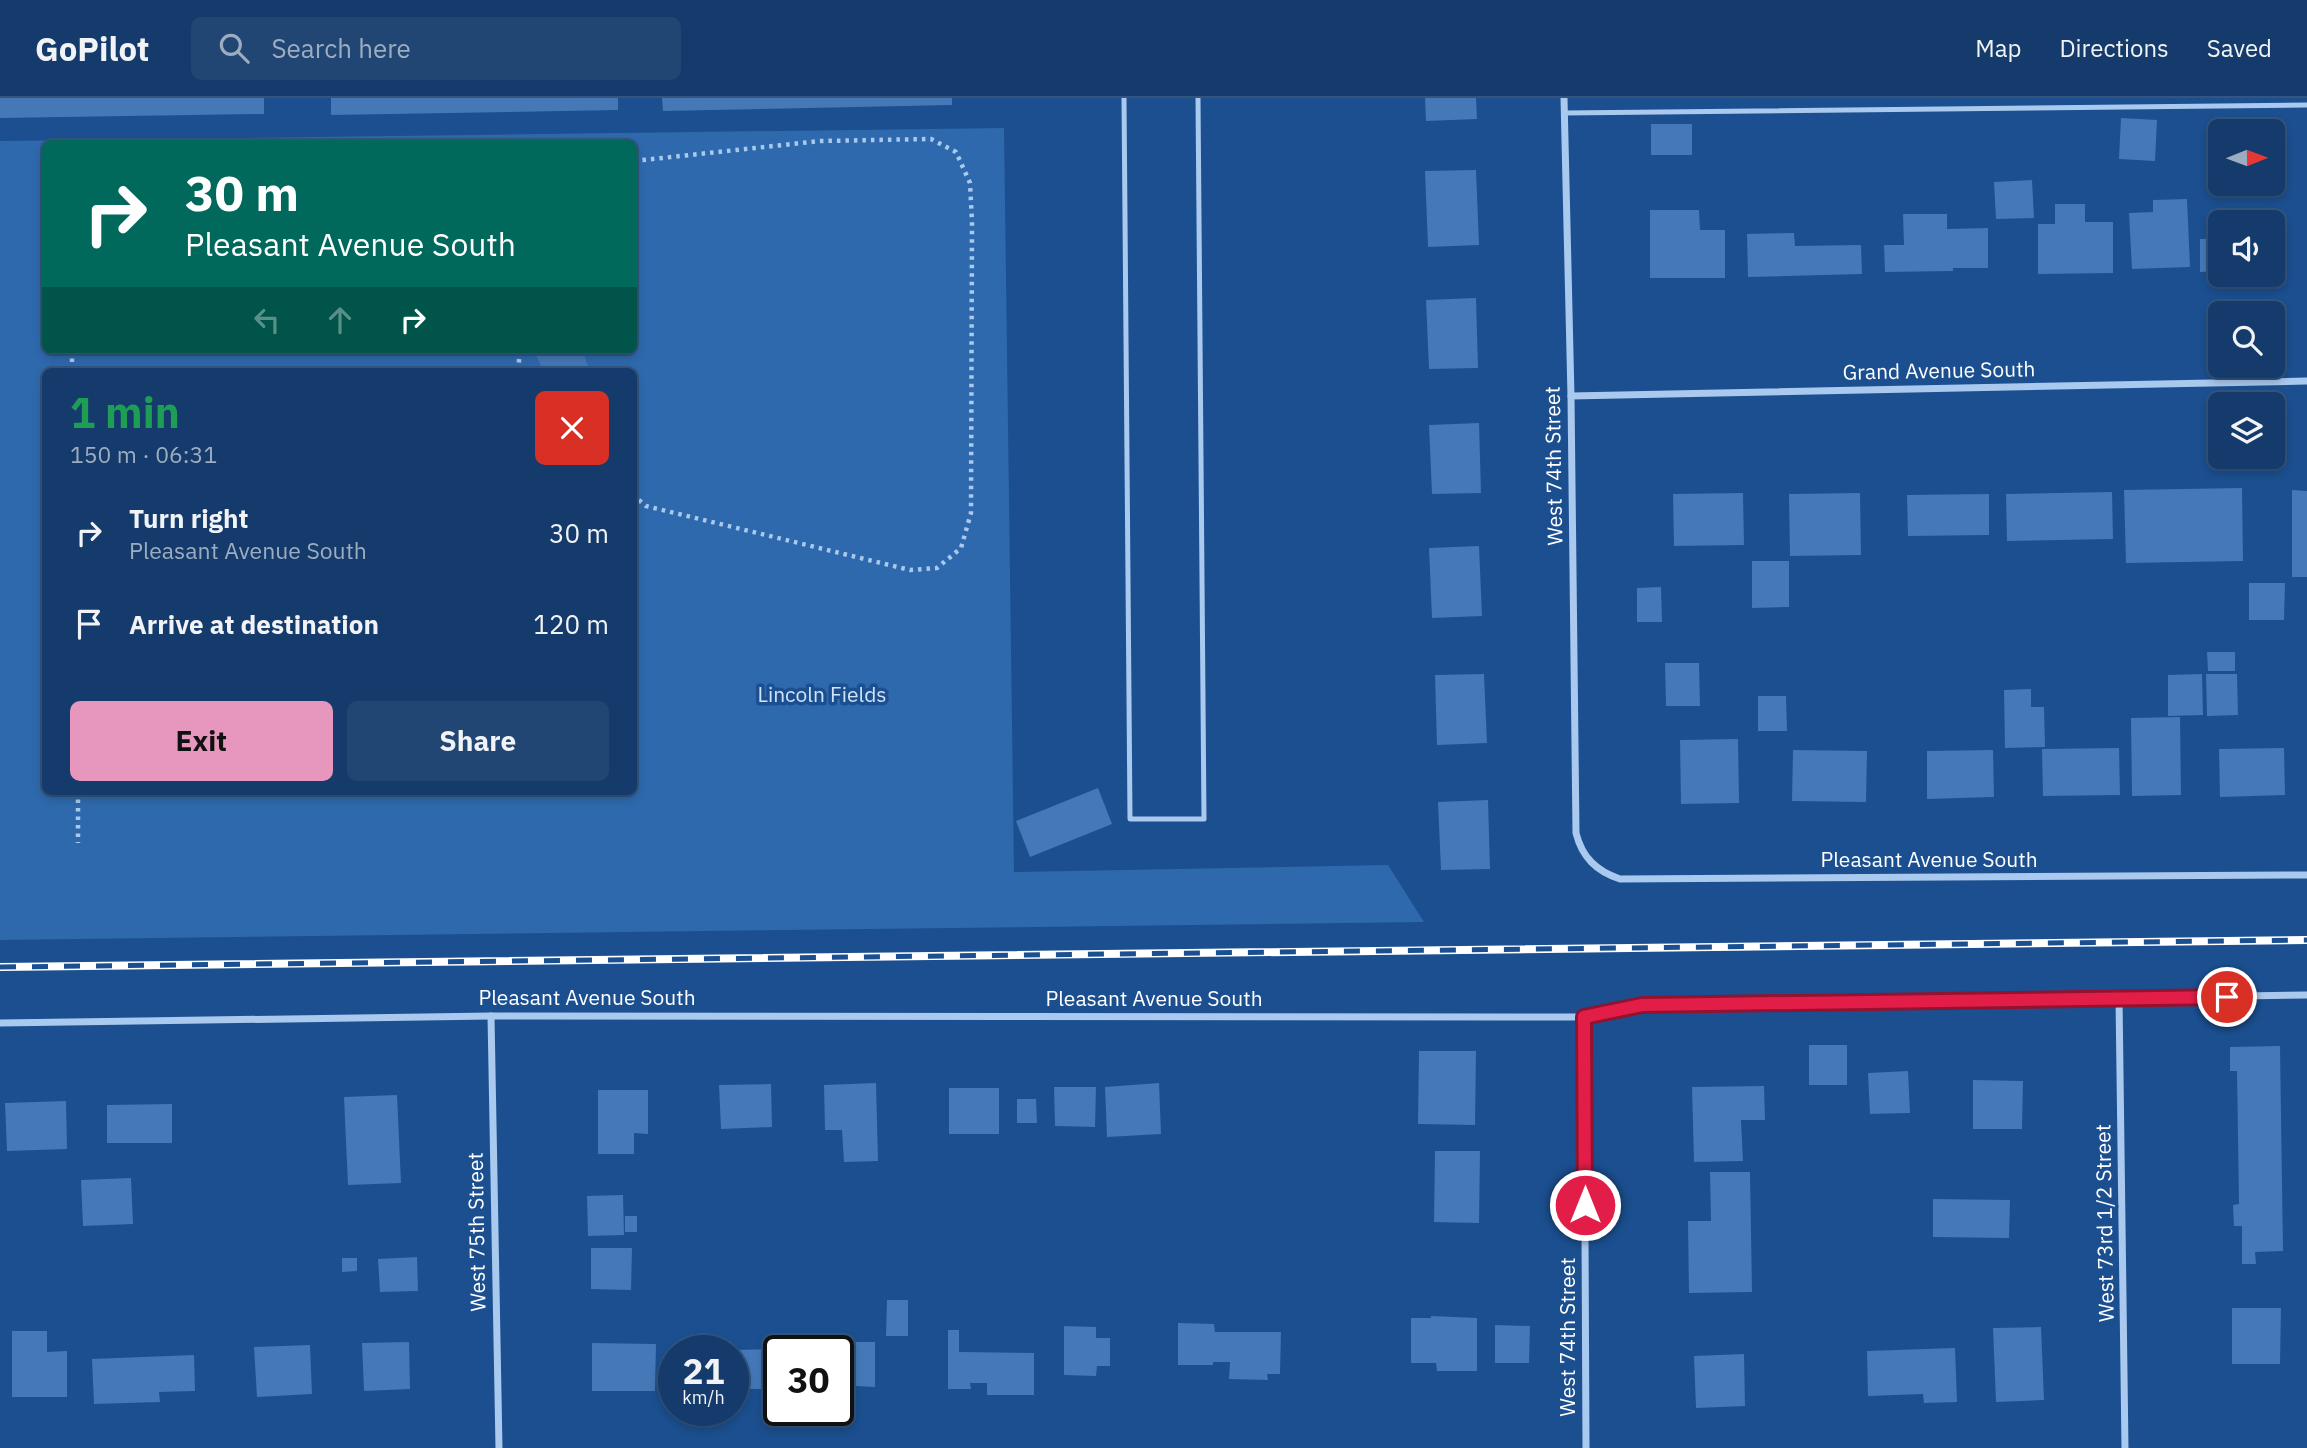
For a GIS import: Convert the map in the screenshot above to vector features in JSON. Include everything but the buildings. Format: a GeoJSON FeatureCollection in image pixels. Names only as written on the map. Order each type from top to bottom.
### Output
{"type":"FeatureCollection","features":[{"type":"Feature","properties":{"kind":"street","name":"West 74th Street"},"geometry":{"type":"LineString","coordinates":[[1564,98],[1571,396],[1576,833]]}},
{"type":"Feature","properties":{"kind":"street","name":"Grand Avenue South"},"geometry":{"type":"LineString","coordinates":[[1571,396],[2307,381]]}},
{"type":"Feature","properties":{"kind":"street","name":"Pleasant Avenue South"},"geometry":{"type":"LineString","coordinates":[[1576,833],[1580,847],[1597,869],[1620,879],[2307,875]]}},
{"type":"Feature","properties":{"kind":"street","name":"Pleasant Avenue South"},"geometry":{"type":"LineString","coordinates":[[0,1023],[491,1016],[1584,1017],[1642,1005],[2307,995]]}},
{"type":"Feature","properties":{"kind":"street","name":"West 73rd 1/2 Street"},"geometry":{"type":"LineString","coordinates":[[2119,998],[2125,1448]]}},
{"type":"Feature","properties":{"kind":"street","name":"West 75th Street"},"geometry":{"type":"LineString","coordinates":[[491,1016],[499,1448]]}},
{"type":"Feature","properties":{"kind":"street","name":"West 74th Street"},"geometry":{"type":"LineString","coordinates":[[1584,1017],[1586,1448]]}},
{"type":"Feature","properties":{"kind":"lane"},"geometry":{"type":"LineString","coordinates":[[1124,98],[1130,819],[1204,818],[1198,98]]}},
{"type":"Feature","properties":{"kind":"lane"},"geometry":{"type":"LineString","coordinates":[[1564,113],[2307,105]]}},
{"type":"Feature","properties":{"kind":"path"},"geometry":{"type":"LineString","coordinates":[[637,161],[820,141],[931,139],[956,152],[970,183],[972,222],[971,513],[961,548],[937,568],[910,570],[646,506],[637,498]]}},
{"type":"Feature","properties":{"kind":"path"},"geometry":{"type":"LineString","coordinates":[[78,795],[78,843]]}},
{"type":"Feature","properties":{"kind":"green space","name":"Lincoln Fields"},"geometry":{"type":"Polygon","coordinates":[[[1004,128],[1014,872],[1388,865],[1424,922],[0,940],[0,141],[42,140],[42,354],[637,354],[637,140],[77,140],[1004,128]]]}},
{"type":"Feature","properties":{"kind":"railway"},"geometry":{"type":"LineString","coordinates":[[0,967],[2307,940]]}},
{"type":"Feature","properties":{"kind":"route"},"geometry":{"type":"LineString","coordinates":[[1585,1205],[1584,1017],[1642,1005],[2227,997]]}}]}
